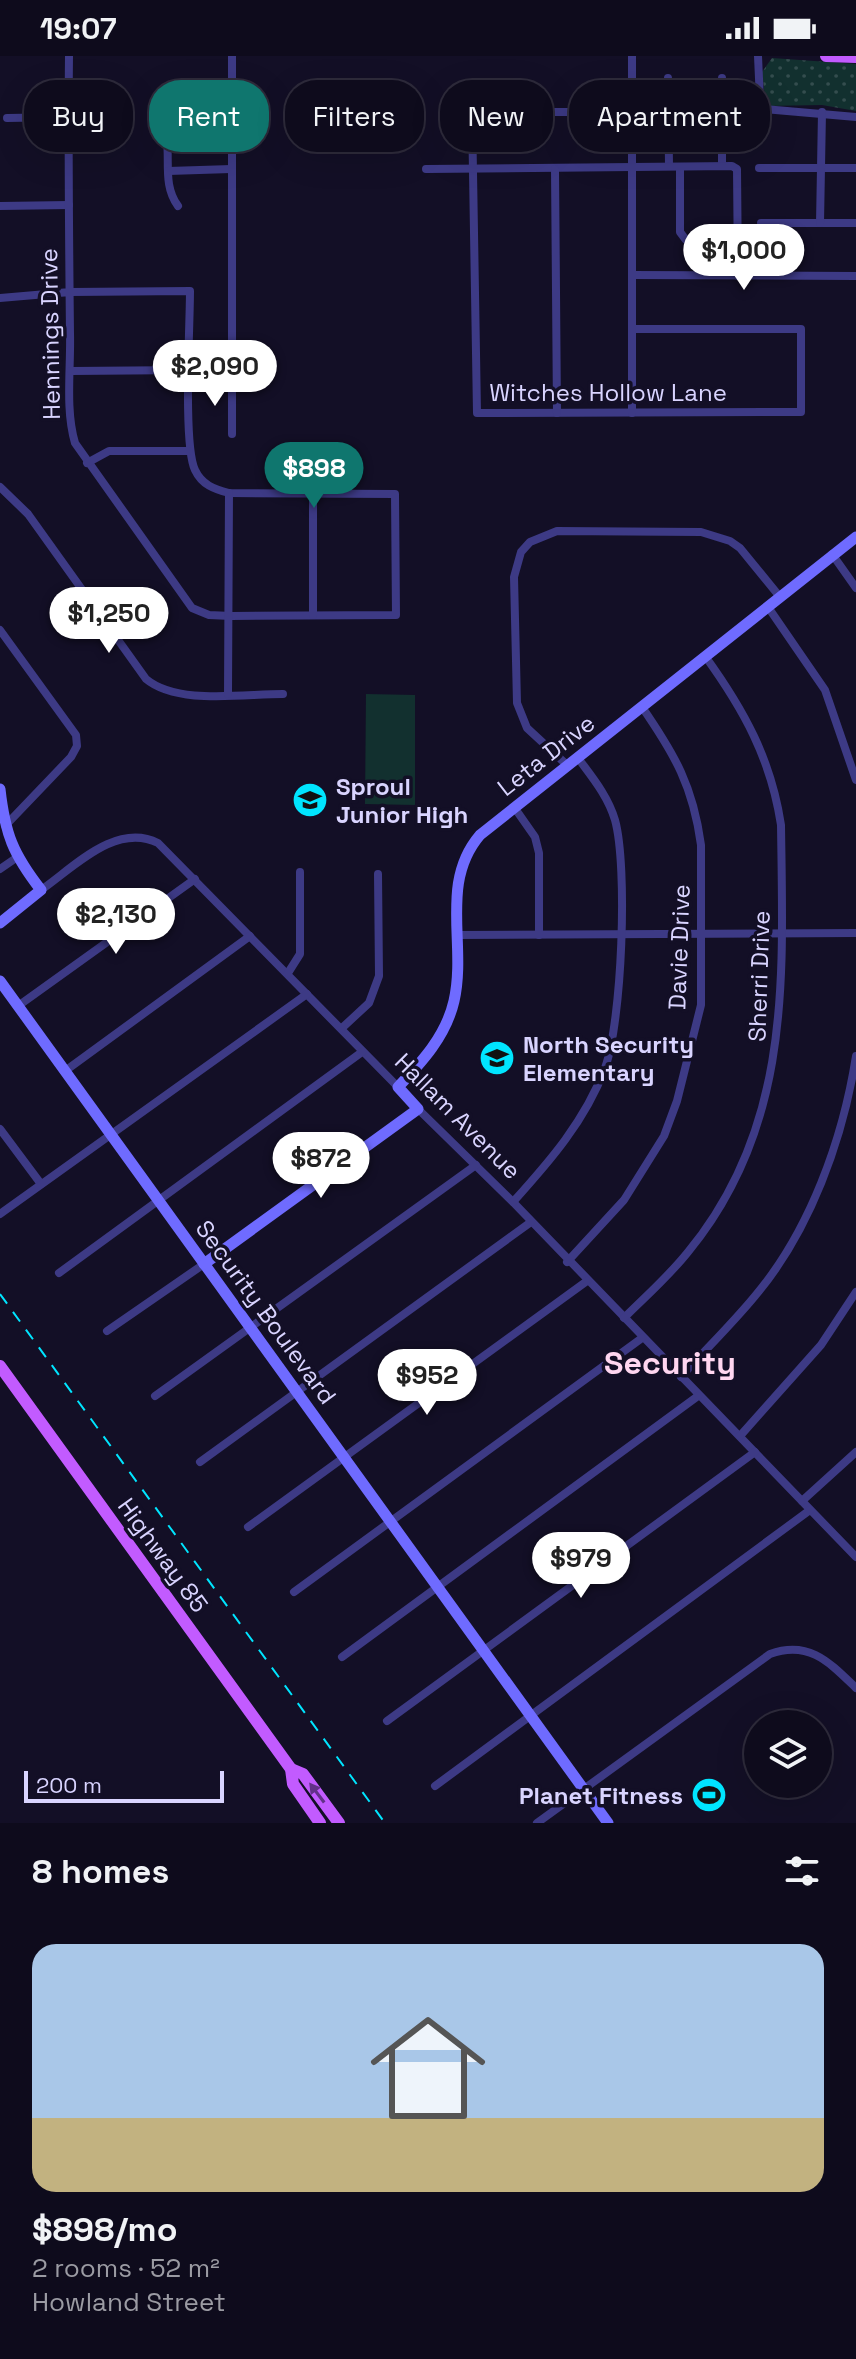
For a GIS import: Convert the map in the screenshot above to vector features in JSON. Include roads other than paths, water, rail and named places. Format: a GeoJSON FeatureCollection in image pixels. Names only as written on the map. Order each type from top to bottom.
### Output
{"type":"FeatureCollection","features":[{"type":"Feature","properties":{"kind":"main road"},"geometry":{"type":"LineString","coordinates":[[826,56],[856,57]]}},
{"type":"Feature","properties":{"kind":"main road","name":"Highway 85"},"geometry":{"type":"LineString","coordinates":[[0,1366],[291,1769],[293,1784],[320,1823]]}},
{"type":"Feature","properties":{"kind":"main road","name":"Highway 85"},"geometry":{"type":"LineString","coordinates":[[291,1769],[303,1774],[339,1823]]}},
{"type":"Feature","properties":{"kind":"street","name":"Hennings Drive"},"geometry":{"type":"LineString","coordinates":[[69,56],[69,80]]}},
{"type":"Feature","properties":{"kind":"street"},"geometry":{"type":"LineString","coordinates":[[232,56],[232,434]]}},
{"type":"Feature","properties":{"kind":"street"},"geometry":{"type":"LineString","coordinates":[[632,56],[632,80]]}},
{"type":"Feature","properties":{"kind":"street"},"geometry":{"type":"LineString","coordinates":[[758,56],[760,101],[764,109],[856,117]]}},
{"type":"Feature","properties":{"kind":"street","name":"Witches Hollow Lane"},"geometry":{"type":"LineString","coordinates":[[569,112],[472,112],[477,413],[801,412],[801,329],[632,329]]}},
{"type":"Feature","properties":{"kind":"street"},"geometry":{"type":"LineString","coordinates":[[820,223],[822,112]]}},
{"type":"Feature","properties":{"kind":"street"},"geometry":{"type":"LineString","coordinates":[[7,118],[24,118]]}},
{"type":"Feature","properties":{"kind":"street","name":"Hennings Drive"},"geometry":{"type":"LineString","coordinates":[[68,152],[70,427],[87,463],[192,608],[209,615],[231,616],[396,615],[395,494],[313,494]]}},
{"type":"Feature","properties":{"kind":"street"},"geometry":{"type":"LineString","coordinates":[[168,152],[168,192],[178,206]]}},
{"type":"Feature","properties":{"kind":"street"},"geometry":{"type":"LineString","coordinates":[[631,152],[632,413]]}},
{"type":"Feature","properties":{"kind":"street"},"geometry":{"type":"LineString","coordinates":[[669,152],[669,166]]}},
{"type":"Feature","properties":{"kind":"street"},"geometry":{"type":"LineString","coordinates":[[722,152],[722,166]]}},
{"type":"Feature","properties":{"kind":"street"},"geometry":{"type":"LineString","coordinates":[[426,169],[669,166],[737,169],[738,276]]}},
{"type":"Feature","properties":{"kind":"street"},"geometry":{"type":"LineString","coordinates":[[680,167],[680,232],[686,240],[738,240]]}},
{"type":"Feature","properties":{"kind":"street"},"geometry":{"type":"LineString","coordinates":[[759,168],[856,168]]}},
{"type":"Feature","properties":{"kind":"street"},"geometry":{"type":"LineString","coordinates":[[168,171],[231,169]]}},
{"type":"Feature","properties":{"kind":"street"},"geometry":{"type":"LineString","coordinates":[[555,169],[557,413]]}},
{"type":"Feature","properties":{"kind":"street"},"geometry":{"type":"LineString","coordinates":[[0,206],[69,205]]}},
{"type":"Feature","properties":{"kind":"street"},"geometry":{"type":"LineString","coordinates":[[761,223],[856,223]]}},
{"type":"Feature","properties":{"kind":"street"},"geometry":{"type":"LineString","coordinates":[[632,275],[856,276]]}},
{"type":"Feature","properties":{"kind":"street"},"geometry":{"type":"LineString","coordinates":[[0,298],[70,292],[190,291],[189,451],[200,479],[212,488],[229,493],[313,494],[313,615]]}},
{"type":"Feature","properties":{"kind":"street"},"geometry":{"type":"LineString","coordinates":[[71,371],[190,370]]}},
{"type":"Feature","properties":{"kind":"street"},"geometry":{"type":"LineString","coordinates":[[87,463],[109,451],[189,451]]}},
{"type":"Feature","properties":{"kind":"street"},"geometry":{"type":"LineString","coordinates":[[0,487],[28,514],[146,679],[175,694],[283,694]]}},
{"type":"Feature","properties":{"kind":"street"},"geometry":{"type":"LineString","coordinates":[[228,694],[231,616],[229,493]]}},
{"type":"Feature","properties":{"kind":"street"},"geometry":{"type":"LineString","coordinates":[[567,765],[536,740],[520,716],[517,703],[514,577],[521,552],[530,542],[557,531],[701,532],[716,535],[740,548],[780,597]]}},
{"type":"Feature","properties":{"kind":"street","name":"Leta Drive"},"geometry":{"type":"LineString","coordinates":[[398,1087],[433,1047],[450,1014],[457,982],[457,879],[461,861],[480,835],[856,537]]}},
{"type":"Feature","properties":{"kind":"street"},"geometry":{"type":"LineString","coordinates":[[832,554],[856,588]]}},
{"type":"Feature","properties":{"kind":"street"},"geometry":{"type":"LineString","coordinates":[[768,607],[825,690],[856,780]]}},
{"type":"Feature","properties":{"kind":"street"},"geometry":{"type":"LineString","coordinates":[[0,630],[76,735],[77,746],[71,757],[2,818]]}},
{"type":"Feature","properties":{"kind":"street","name":"Sherri Drive"},"geometry":{"type":"LineString","coordinates":[[624,1318],[689,1252],[722,1200],[749,1148],[773,1071],[781,1012],[781,825],[767,763],[738,701],[705,656]]}},
{"type":"Feature","properties":{"kind":"street","name":"Davie Drive"},"geometry":{"type":"LineString","coordinates":[[567,1262],[624,1200],[664,1136],[691,1054],[701,1005],[701,845],[692,793],[675,754],[642,707]]}},
{"type":"Feature","properties":{"kind":"street"},"geometry":{"type":"LineString","coordinates":[[513,1202],[563,1147],[606,1066],[618,1013],[619,840],[602,790],[578,758]]}},
{"type":"Feature","properties":{"kind":"street"},"geometry":{"type":"LineString","coordinates":[[0,789],[2,818],[16,858],[41,890]]}},
{"type":"Feature","properties":{"kind":"street"},"geometry":{"type":"LineString","coordinates":[[514,807],[535,837],[539,853],[539,935]]}},
{"type":"Feature","properties":{"kind":"street","name":"Hallam Avenue"},"geometry":{"type":"LineString","coordinates":[[0,923],[41,890],[116,839],[132,835],[158,843],[513,1202],[567,1262],[856,1557]]}},
{"type":"Feature","properties":{"kind":"street"},"geometry":{"type":"LineString","coordinates":[[0,869],[16,858]]}},
{"type":"Feature","properties":{"kind":"street"},"geometry":{"type":"LineString","coordinates":[[288,973],[300,954],[300,872]]}},
{"type":"Feature","properties":{"kind":"street"},"geometry":{"type":"LineString","coordinates":[[342,1028],[369,1003],[379,976],[378,874]]}},
{"type":"Feature","properties":{"kind":"street"},"geometry":{"type":"LineString","coordinates":[[18,1006],[195,879]]}},
{"type":"Feature","properties":{"kind":"street"},"geometry":{"type":"LineString","coordinates":[[457,935],[856,933]]}},
{"type":"Feature","properties":{"kind":"street"},"geometry":{"type":"LineString","coordinates":[[65,1071],[250,936]]}},
{"type":"Feature","properties":{"kind":"street","name":"Security Boulevard"},"geometry":{"type":"LineString","coordinates":[[0,981],[608,1823]]}},
{"type":"Feature","properties":{"kind":"street"},"geometry":{"type":"LineString","coordinates":[[0,1214],[307,994]]}},
{"type":"Feature","properties":{"kind":"street"},"geometry":{"type":"LineString","coordinates":[[59,1273],[362,1052]]}},
{"type":"Feature","properties":{"kind":"street"},"geometry":{"type":"LineString","coordinates":[[681,1377],[757,1294],[804,1219],[841,1126],[856,1056]]}},
{"type":"Feature","properties":{"kind":"street"},"geometry":{"type":"LineString","coordinates":[[107,1331],[418,1109]]}},
{"type":"Feature","properties":{"kind":"street"},"geometry":{"type":"LineString","coordinates":[[0,1129],[41,1184]]}},
{"type":"Feature","properties":{"kind":"street"},"geometry":{"type":"LineString","coordinates":[[155,1396],[476,1165]]}},
{"type":"Feature","properties":{"kind":"street"},"geometry":{"type":"LineString","coordinates":[[200,1462],[531,1222]]}},
{"type":"Feature","properties":{"kind":"street"},"geometry":{"type":"LineString","coordinates":[[248,1527],[587,1281]]}},
{"type":"Feature","properties":{"kind":"street"},"geometry":{"type":"LineString","coordinates":[[740,1436],[821,1345],[856,1292]]}},
{"type":"Feature","properties":{"kind":"street"},"geometry":{"type":"LineString","coordinates":[[294,1592],[642,1338]]}},
{"type":"Feature","properties":{"kind":"street"},"geometry":{"type":"LineString","coordinates":[[342,1657],[698,1396]]}},
{"type":"Feature","properties":{"kind":"street"},"geometry":{"type":"LineString","coordinates":[[387,1721],[755,1452]]}},
{"type":"Feature","properties":{"kind":"street"},"geometry":{"type":"LineString","coordinates":[[802,1501],[856,1452]]}},
{"type":"Feature","properties":{"kind":"street"},"geometry":{"type":"LineString","coordinates":[[435,1786],[810,1510]]}},
{"type":"Feature","properties":{"kind":"street"},"geometry":{"type":"LineString","coordinates":[[537,1823],[770,1654],[786,1649],[815,1653],[856,1688]]}},
{"type":"Feature","properties":{"kind":"railway"},"geometry":{"type":"LineString","coordinates":[[0,1294],[385,1823]]}},
{"type":"Feature","properties":{"kind":"place","name":"Sproul Junior High"},"geometry":{"type":"Point","coordinates":[310,800]}},
{"type":"Feature","properties":{"kind":"place","name":"North Security Elementary"},"geometry":{"type":"Point","coordinates":[497,1058]}},
{"type":"Feature","properties":{"kind":"place","name":"Planet Fitness"},"geometry":{"type":"Point","coordinates":[709,1795]}},
{"type":"Feature","properties":{"kind":"district","name":"Security"},"geometry":{"type":"Point","coordinates":[670,1363]}}]}
